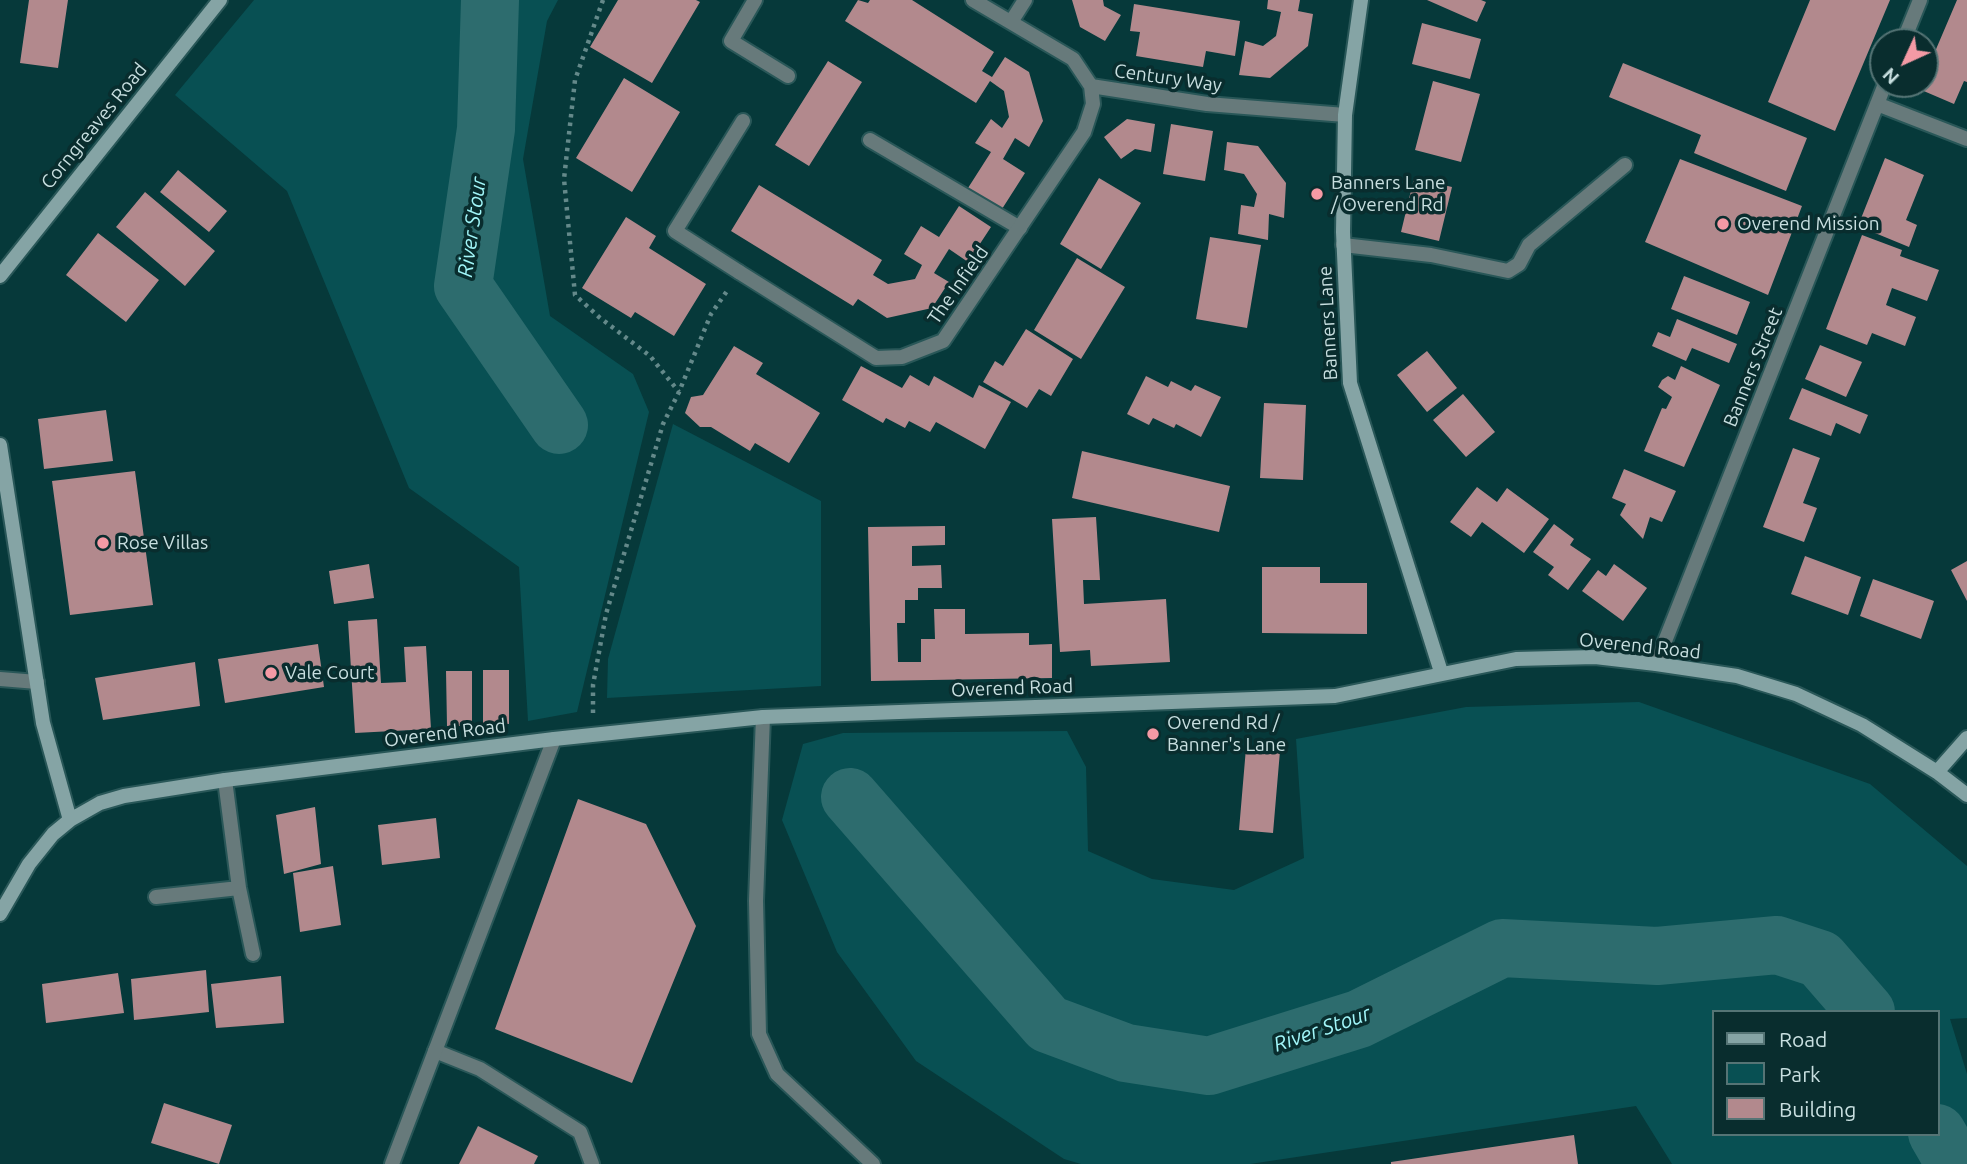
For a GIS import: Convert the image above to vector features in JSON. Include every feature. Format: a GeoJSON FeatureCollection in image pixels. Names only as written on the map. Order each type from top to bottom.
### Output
{"type":"FeatureCollection","features":[{"type":"Feature","properties":{"kind":"street","name":"Corngreaves Road"},"geometry":{"type":"LineString","coordinates":[[2,267],[220,0]]}},
{"type":"Feature","properties":{"kind":"street"},"geometry":{"type":"LineString","coordinates":[[755,0],[730,41],[788,76]]}},
{"type":"Feature","properties":{"kind":"street","name":"Century Way"},"geometry":{"type":"LineString","coordinates":[[973,0],[1073,59],[1091,86],[1207,104],[1345,115]]}},
{"type":"Feature","properties":{"kind":"street"},"geometry":{"type":"LineString","coordinates":[[1011,22],[1025,0]]}},
{"type":"Feature","properties":{"kind":"street","name":"Banners Lane"},"geometry":{"type":"LineString","coordinates":[[1361,0],[1345,115],[1343,245],[1350,383],[1441,673]]}},
{"type":"Feature","properties":{"kind":"street"},"geometry":{"type":"LineString","coordinates":[[1909,28],[1920,0]]}},
{"type":"Feature","properties":{"kind":"street","name":"The Infield"},"geometry":{"type":"LineString","coordinates":[[743,121],[675,231],[876,358],[902,357],[943,341],[1084,132],[1093,104],[1091,86]]}},
{"type":"Feature","properties":{"kind":"street","name":"Banners Street"},"geometry":{"type":"LineString","coordinates":[[1656,664],[1879,98]]}},
{"type":"Feature","properties":{"kind":"street"},"geometry":{"type":"LineString","coordinates":[[1877,104],[1967,139]]}},
{"type":"Feature","properties":{"kind":"street"},"geometry":{"type":"LineString","coordinates":[[870,140],[1020,228]]}},
{"type":"Feature","properties":{"kind":"street"},"geometry":{"type":"LineString","coordinates":[[1343,245],[1432,255],[1508,271],[1518,264],[1529,245],[1625,165]]}},
{"type":"Feature","properties":{"kind":"street"},"geometry":{"type":"LineString","coordinates":[[0,445],[43,723],[70,820],[53,834],[29,864],[0,914]]}},
{"type":"Feature","properties":{"kind":"street","name":"Overend Road"},"geometry":{"type":"LineString","coordinates":[[70,820],[100,803],[124,796],[225,780],[593,734],[763,717],[1335,696],[1516,659],[1595,657],[1737,677],[1796,694],[1862,725],[1937,772],[1967,795]]}},
{"type":"Feature","properties":{"kind":"street"},"geometry":{"type":"LineString","coordinates":[[0,679],[37,682]]}},
{"type":"Feature","properties":{"kind":"street"},"geometry":{"type":"LineString","coordinates":[[763,717],[756,901],[759,1034],[777,1074],[873,1164]]}},
{"type":"Feature","properties":{"kind":"street"},"geometry":{"type":"LineString","coordinates":[[1937,772],[1967,738]]}},
{"type":"Feature","properties":{"kind":"street"},"geometry":{"type":"LineString","coordinates":[[392,1164],[554,739]]}},
{"type":"Feature","properties":{"kind":"street"},"geometry":{"type":"LineString","coordinates":[[225,780],[239,888],[253,954]]}},
{"type":"Feature","properties":{"kind":"street"},"geometry":{"type":"LineString","coordinates":[[156,897],[239,888]]}},
{"type":"Feature","properties":{"kind":"street"},"geometry":{"type":"LineString","coordinates":[[435,1051],[480,1069],[580,1132],[592,1164]]}},
{"type":"Feature","properties":{"kind":"path"},"geometry":{"type":"LineString","coordinates":[[603,0],[575,80],[564,179],[575,295],[650,356],[679,392]]}},
{"type":"Feature","properties":{"kind":"path"},"geometry":{"type":"LineString","coordinates":[[593,734],[593,685],[606,614],[663,424],[711,314],[739,271]]}},
{"type":"Feature","properties":{"kind":"green space"},"geometry":{"type":"Polygon","coordinates":[[[254,0],[558,0],[547,21],[523,159],[550,316],[633,374],[649,412],[577,712],[528,721],[519,567],[409,488],[287,191],[175,95],[254,0]]]}},
{"type":"Feature","properties":{"kind":"green space"},"geometry":{"type":"Polygon","coordinates":[[[673,424],[821,501],[821,686],[607,698],[608,659],[673,424]]]}},
{"type":"Feature","properties":{"kind":"green space"},"geometry":{"type":"Polygon","coordinates":[[[1639,702],[1870,784],[1967,866],[1967,1018],[1950,1019],[1967,1074],[1967,1164],[1672,1164],[1636,1106],[1250,1164],[1081,1164],[1064,1159],[916,1061],[837,952],[782,820],[803,744],[843,733],[1067,731],[1086,767],[1088,851],[1152,879],[1234,890],[1304,858],[1296,739],[1466,707],[1639,702]]]}},
{"type":"Feature","properties":{"kind":"building"},"geometry":{"type":"Polygon","coordinates":[[[29,0],[68,0],[58,68],[20,63],[29,0]]]}},
{"type":"Feature","properties":{"kind":"building"},"geometry":{"type":"Polygon","coordinates":[[[618,0],[700,2],[652,83],[590,47],[618,0]]]}},
{"type":"Feature","properties":{"kind":"building"},"geometry":{"type":"Polygon","coordinates":[[[858,0],[868,3],[870,0],[912,0],[994,52],[982,71],[992,77],[1005,57],[1029,72],[1043,121],[1029,147],[1015,138],[1003,159],[1025,173],[1002,209],[968,188],[991,152],[975,143],[991,119],[1002,128],[1009,117],[1004,91],[990,81],[976,103],[845,21],[858,0]]]}},
{"type":"Feature","properties":{"kind":"building"},"geometry":{"type":"Polygon","coordinates":[[[1072,0],[1103,0],[1104,6],[1121,15],[1105,41],[1080,27],[1072,0]]]}},
{"type":"Feature","properties":{"kind":"building"},"geometry":{"type":"Polygon","coordinates":[[[1268,0],[1300,0],[1298,11],[1313,14],[1308,46],[1270,78],[1239,75],[1245,41],[1263,46],[1276,36],[1281,12],[1267,9],[1268,0]]]}},
{"type":"Feature","properties":{"kind":"building"},"geometry":{"type":"Polygon","coordinates":[[[1427,0],[1481,0],[1486,2],[1477,22],[1427,0]]]}},
{"type":"Feature","properties":{"kind":"building"},"geometry":{"type":"Polygon","coordinates":[[[1810,0],[1890,0],[1878,28],[1869,28],[1869,50],[1835,131],[1768,102],[1810,0]]]}},
{"type":"Feature","properties":{"kind":"building"},"geometry":{"type":"Polygon","coordinates":[[[1957,0],[1967,0],[1967,82],[1964,81],[1954,104],[1939,98],[1939,42],[1957,0]]]}},
{"type":"Feature","properties":{"kind":"building"},"geometry":{"type":"Polygon","coordinates":[[[1134,4],[1240,21],[1235,56],[1206,51],[1203,67],[1136,56],[1140,32],[1130,31],[1134,4]]]}},
{"type":"Feature","properties":{"kind":"building"},"geometry":{"type":"Polygon","coordinates":[[[1422,23],[1481,39],[1470,79],[1412,64],[1422,23]]]}},
{"type":"Feature","properties":{"kind":"building"},"geometry":{"type":"Polygon","coordinates":[[[828,61],[862,82],[809,166],[775,145],[828,61]]]}},
{"type":"Feature","properties":{"kind":"building"},"geometry":{"type":"Polygon","coordinates":[[[1623,63],[1807,138],[1786,191],[1694,153],[1701,135],[1609,97],[1623,63]]]}},
{"type":"Feature","properties":{"kind":"building"},"geometry":{"type":"Polygon","coordinates":[[[624,78],[680,112],[632,192],[576,158],[624,78]]]}},
{"type":"Feature","properties":{"kind":"building"},"geometry":{"type":"Polygon","coordinates":[[[1433,81],[1480,94],[1461,162],[1415,150],[1433,81]]]}},
{"type":"Feature","properties":{"kind":"building"},"geometry":{"type":"Polygon","coordinates":[[[1127,119],[1155,124],[1151,152],[1135,149],[1121,159],[1104,137],[1127,119]]]}},
{"type":"Feature","properties":{"kind":"building"},"geometry":{"type":"Polygon","coordinates":[[[1171,124],[1213,131],[1205,181],[1163,174],[1171,124]]]}},
{"type":"Feature","properties":{"kind":"building"},"geometry":{"type":"Polygon","coordinates":[[[1227,142],[1258,146],[1286,183],[1284,218],[1269,214],[1268,240],[1238,234],[1241,205],[1254,207],[1257,194],[1244,174],[1224,170],[1227,142]]]}},
{"type":"Feature","properties":{"kind":"building"},"geometry":{"type":"Polygon","coordinates":[[[1885,158],[1924,175],[1906,220],[1917,225],[1909,247],[1858,226],[1885,158]]]}},
{"type":"Feature","properties":{"kind":"building","name":"Overend Mission"},"geometry":{"type":"Polygon","coordinates":[[[1680,159],[1802,206],[1768,295],[1645,242],[1680,159]]]}},
{"type":"Feature","properties":{"kind":"building"},"geometry":{"type":"Polygon","coordinates":[[[178,170],[227,211],[209,232],[160,192],[178,170]]]}},
{"type":"Feature","properties":{"kind":"building"},"geometry":{"type":"Polygon","coordinates":[[[1099,178],[1141,203],[1101,269],[1060,244],[1099,178]]]}},
{"type":"Feature","properties":{"kind":"building"},"geometry":{"type":"Polygon","coordinates":[[[1414,178],[1452,187],[1439,241],[1401,232],[1414,178]]]}},
{"type":"Feature","properties":{"kind":"building"},"geometry":{"type":"Polygon","coordinates":[[[759,185],[882,260],[873,275],[888,284],[915,279],[922,265],[904,254],[921,226],[939,237],[959,206],[991,227],[968,262],[949,249],[934,273],[949,282],[932,308],[887,318],[858,299],[853,306],[731,231],[759,185]]]}},
{"type":"Feature","properties":{"kind":"building"},"geometry":{"type":"Polygon","coordinates":[[[145,192],[215,251],[185,286],[116,227],[145,192]]]}},
{"type":"Feature","properties":{"kind":"building"},"geometry":{"type":"Polygon","coordinates":[[[626,217],[656,236],[649,248],[706,284],[674,336],[635,312],[631,318],[582,288],[626,217]]]}},
{"type":"Feature","properties":{"kind":"building"},"geometry":{"type":"Polygon","coordinates":[[[98,233],[159,280],[126,322],[66,275],[98,233]]]}},
{"type":"Feature","properties":{"kind":"building"},"geometry":{"type":"Polygon","coordinates":[[[1862,235],[1902,250],[1900,256],[1939,270],[1927,301],[1892,288],[1886,305],[1916,317],[1905,346],[1872,333],[1867,345],[1826,329],[1862,235]]]}},
{"type":"Feature","properties":{"kind":"building"},"geometry":{"type":"Polygon","coordinates":[[[1210,237],[1261,245],[1247,328],[1196,319],[1210,237]]]}},
{"type":"Feature","properties":{"kind":"building"},"geometry":{"type":"Polygon","coordinates":[[[1077,258],[1125,287],[1081,359],[1034,330],[1077,258]]]}},
{"type":"Feature","properties":{"kind":"building"},"geometry":{"type":"Polygon","coordinates":[[[1684,276],[1750,302],[1737,335],[1671,309],[1684,276]]]}},
{"type":"Feature","properties":{"kind":"building"},"geometry":{"type":"Polygon","coordinates":[[[1677,319],[1737,344],[1729,363],[1692,348],[1686,361],[1652,346],[1658,332],[1670,337],[1677,319]]]}},
{"type":"Feature","properties":{"kind":"building"},"geometry":{"type":"Polygon","coordinates":[[[1026,329],[1073,359],[1051,396],[1039,389],[1027,408],[983,382],[995,361],[1003,366],[1026,329]]]}},
{"type":"Feature","properties":{"kind":"building"},"geometry":{"type":"Polygon","coordinates":[[[1820,345],[1862,362],[1846,397],[1805,379],[1820,345]]]}},
{"type":"Feature","properties":{"kind":"building"},"geometry":{"type":"Polygon","coordinates":[[[734,346],[763,363],[756,374],[820,413],[789,463],[755,443],[750,451],[711,427],[700,427],[685,413],[691,397],[703,395],[734,346]]]}},
{"type":"Feature","properties":{"kind":"building"},"geometry":{"type":"Polygon","coordinates":[[[1427,351],[1457,388],[1427,412],[1397,375],[1427,351]]]}},
{"type":"Feature","properties":{"kind":"building"},"geometry":{"type":"Polygon","coordinates":[[[861,366],[902,388],[910,375],[929,386],[934,376],[973,398],[979,385],[1011,402],[985,449],[936,422],[930,432],[909,421],[905,428],[886,418],[883,423],[842,400],[861,366]]]}},
{"type":"Feature","properties":{"kind":"building"},"geometry":{"type":"Polygon","coordinates":[[[1681,366],[1720,385],[1684,467],[1644,451],[1662,408],[1666,409],[1672,397],[1658,387],[1668,376],[1675,380],[1681,366]]]}},
{"type":"Feature","properties":{"kind":"building"},"geometry":{"type":"Polygon","coordinates":[[[1146,376],[1168,387],[1171,381],[1191,391],[1195,385],[1221,397],[1201,437],[1176,424],[1174,428],[1153,418],[1149,425],[1127,414],[1146,376]]]}},
{"type":"Feature","properties":{"kind":"building"},"geometry":{"type":"Polygon","coordinates":[[[1802,388],[1868,415],[1860,434],[1836,423],[1831,436],[1789,419],[1802,388]]]}},
{"type":"Feature","properties":{"kind":"building"},"geometry":{"type":"Polygon","coordinates":[[[1463,394],[1495,432],[1466,457],[1433,420],[1463,394]]]}},
{"type":"Feature","properties":{"kind":"building"},"geometry":{"type":"Polygon","coordinates":[[[1264,403],[1306,405],[1303,480],[1260,478],[1264,403]]]}},
{"type":"Feature","properties":{"kind":"building"},"geometry":{"type":"Polygon","coordinates":[[[106,410],[113,461],[44,469],[38,419],[106,410]]]}},
{"type":"Feature","properties":{"kind":"building"},"geometry":{"type":"Polygon","coordinates":[[[1793,448],[1820,458],[1803,503],[1817,508],[1804,542],[1763,527],[1793,448]]]}},
{"type":"Feature","properties":{"kind":"building"},"geometry":{"type":"Polygon","coordinates":[[[1082,451],[1230,486],[1219,532],[1072,498],[1082,451]]]}},
{"type":"Feature","properties":{"kind":"building"},"geometry":{"type":"Polygon","coordinates":[[[1624,469],[1676,491],[1662,522],[1650,517],[1643,539],[1620,515],[1626,504],[1612,498],[1624,469]]]}},
{"type":"Feature","properties":{"kind":"building","name":"Rose Villas"},"geometry":{"type":"Polygon","coordinates":[[[135,471],[153,605],[70,615],[52,481],[135,471]]]}},
{"type":"Feature","properties":{"kind":"building"},"geometry":{"type":"Polygon","coordinates":[[[1477,487],[1497,502],[1507,488],[1549,519],[1524,553],[1482,522],[1471,537],[1450,522],[1477,487]]]}},
{"type":"Feature","properties":{"kind":"building"},"geometry":{"type":"Polygon","coordinates":[[[1096,517],[1100,580],[1083,580],[1084,604],[1166,599],[1170,662],[1091,666],[1090,650],[1060,652],[1052,519],[1096,517]]]}},
{"type":"Feature","properties":{"kind":"building"},"geometry":{"type":"Polygon","coordinates":[[[1554,524],[1574,539],[1570,545],[1591,559],[1568,590],[1548,575],[1554,567],[1533,552],[1554,524]]]}},
{"type":"Feature","properties":{"kind":"building"},"geometry":{"type":"Polygon","coordinates":[[[945,526],[945,545],[912,546],[912,566],[941,565],[942,588],[918,588],[918,600],[905,600],[905,623],[897,623],[898,662],[921,662],[921,639],[935,639],[934,609],[965,609],[965,634],[1029,633],[1029,645],[1052,644],[1052,678],[871,681],[868,527],[945,526]]]}},
{"type":"Feature","properties":{"kind":"building"},"geometry":{"type":"Polygon","coordinates":[[[1805,556],[1861,577],[1848,615],[1791,594],[1805,556]]]}},
{"type":"Feature","properties":{"kind":"building"},"geometry":{"type":"Polygon","coordinates":[[[1967,561],[1967,601],[1951,570],[1967,561]]]}},
{"type":"Feature","properties":{"kind":"building"},"geometry":{"type":"Polygon","coordinates":[[[369,564],[374,598],[334,604],[329,571],[369,564]]]}},
{"type":"Feature","properties":{"kind":"building"},"geometry":{"type":"Polygon","coordinates":[[[1614,564],[1647,588],[1623,621],[1582,591],[1598,570],[1606,576],[1614,564]]]}},
{"type":"Feature","properties":{"kind":"building"},"geometry":{"type":"Polygon","coordinates":[[[1262,567],[1320,567],[1320,583],[1367,583],[1367,634],[1262,633],[1262,567]]]}},
{"type":"Feature","properties":{"kind":"building"},"geometry":{"type":"Polygon","coordinates":[[[1873,579],[1934,601],[1921,639],[1860,616],[1873,579]]]}},
{"type":"Feature","properties":{"kind":"building"},"geometry":{"type":"Polygon","coordinates":[[[377,619],[381,683],[406,682],[404,647],[426,646],[431,729],[355,733],[348,621],[377,619]]]}},
{"type":"Feature","properties":{"kind":"building","name":"Vale Court"},"geometry":{"type":"Polygon","coordinates":[[[318,644],[324,687],[225,703],[218,659],[318,644]]]}},
{"type":"Feature","properties":{"kind":"building"},"geometry":{"type":"Polygon","coordinates":[[[195,662],[200,706],[103,720],[95,678],[195,662]]]}},
{"type":"Feature","properties":{"kind":"building"},"geometry":{"type":"Polygon","coordinates":[[[483,670],[509,670],[509,724],[483,723],[483,670]]]}},
{"type":"Feature","properties":{"kind":"building"},"geometry":{"type":"Polygon","coordinates":[[[446,671],[472,671],[472,726],[447,726],[446,671]]]}},
{"type":"Feature","properties":{"kind":"building"},"geometry":{"type":"Polygon","coordinates":[[[1246,748],[1280,751],[1273,833],[1239,830],[1246,748]]]}},
{"type":"Feature","properties":{"kind":"building"},"geometry":{"type":"Polygon","coordinates":[[[578,799],[646,824],[696,926],[632,1083],[495,1029],[578,799]]]}},
{"type":"Feature","properties":{"kind":"building"},"geometry":{"type":"Polygon","coordinates":[[[315,807],[321,864],[284,874],[276,815],[315,807]]]}},
{"type":"Feature","properties":{"kind":"building"},"geometry":{"type":"Polygon","coordinates":[[[436,818],[440,858],[382,865],[378,825],[436,818]]]}},
{"type":"Feature","properties":{"kind":"building"},"geometry":{"type":"Polygon","coordinates":[[[333,866],[341,925],[300,932],[293,873],[333,866]]]}},
{"type":"Feature","properties":{"kind":"building"},"geometry":{"type":"Polygon","coordinates":[[[206,970],[209,1012],[134,1020],[131,979],[206,970]]]}},
{"type":"Feature","properties":{"kind":"building"},"geometry":{"type":"Polygon","coordinates":[[[118,973],[124,1013],[46,1023],[42,984],[118,973]]]}},
{"type":"Feature","properties":{"kind":"building"},"geometry":{"type":"Polygon","coordinates":[[[281,976],[284,1023],[216,1028],[211,984],[281,976]]]}},
{"type":"Feature","properties":{"kind":"building"},"geometry":{"type":"Polygon","coordinates":[[[164,1103],[232,1125],[219,1164],[151,1143],[164,1103]]]}},
{"type":"Feature","properties":{"kind":"building"},"geometry":{"type":"Polygon","coordinates":[[[478,1126],[538,1156],[534,1164],[459,1164],[478,1126]]]}},
{"type":"Feature","properties":{"kind":"building"},"geometry":{"type":"Polygon","coordinates":[[[1574,1135],[1578,1164],[1391,1164],[1391,1162],[1574,1135]]]}},
{"type":"Feature","properties":{"kind":"waterway","name":"River Stour"},"geometry":{"type":"LineString","coordinates":[[490,0],[486,129],[463,286],[559,425]]}},
{"type":"Feature","properties":{"kind":"waterway","name":"River Stour"},"geometry":{"type":"LineString","coordinates":[[850,797],[1048,1024],[1126,1053],[1209,1066],[1359,1019],[1502,948],[1657,956],[1777,945],[1820,959],[1864,1010]]}},
{"type":"Feature","properties":{"kind":"waterway","name":"River Stour"},"geometry":{"type":"LineString","coordinates":[[1939,1136],[1955,1164]]}},
{"type":"Feature","properties":{"kind":"place","name":"Banners Lane / Overend Rd"},"geometry":{"type":"Point","coordinates":[1317,194]}},
{"type":"Feature","properties":{"kind":"place","name":"Overend Mission"},"geometry":{"type":"Point","coordinates":[1723,224]}},
{"type":"Feature","properties":{"kind":"place","name":"Rose Villas"},"geometry":{"type":"Point","coordinates":[103,543]}},
{"type":"Feature","properties":{"kind":"place","name":"Vale Court"},"geometry":{"type":"Point","coordinates":[271,673]}},
{"type":"Feature","properties":{"kind":"place","name":"Overend Rd / Banner's Lane"},"geometry":{"type":"Point","coordinates":[1153,734]}}]}
